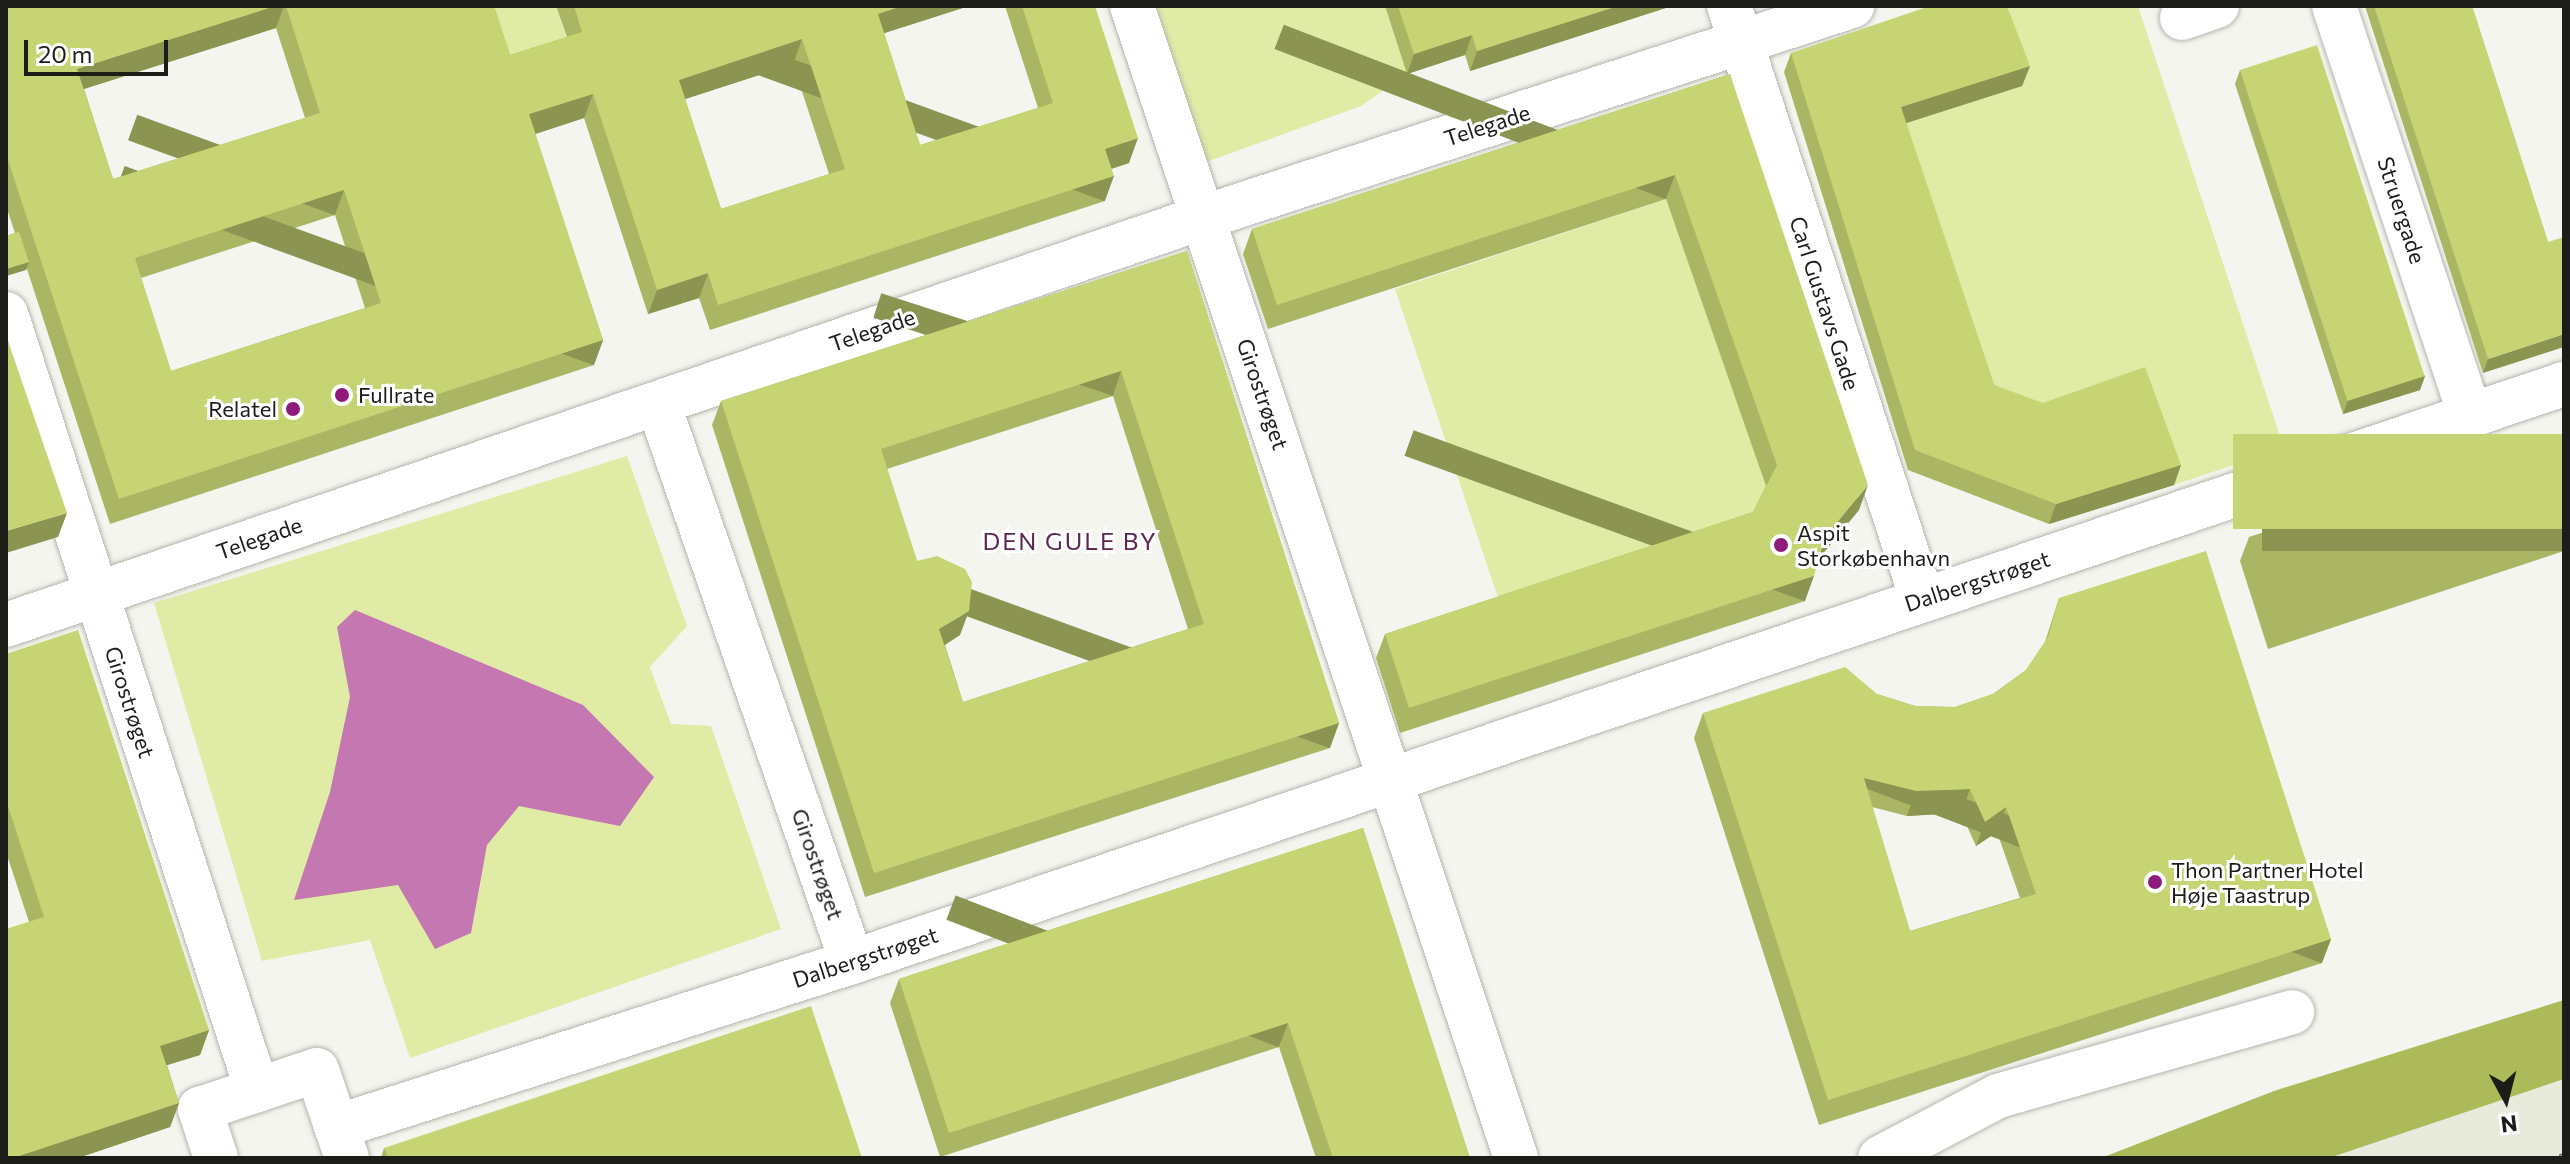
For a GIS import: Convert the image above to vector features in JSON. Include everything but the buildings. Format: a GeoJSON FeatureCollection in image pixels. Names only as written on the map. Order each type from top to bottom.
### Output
{"type":"FeatureCollection","features":[{"type":"Feature","properties":{"kind":"street","name":"Girostrøget"},"geometry":{"type":"LineString","coordinates":[[1132,6],[1391,782]]}},
{"type":"Feature","properties":{"kind":"street","name":"Telegade"},"geometry":{"type":"LineString","coordinates":[[6,625],[1201,218],[1735,24],[1852,6]]}},
{"type":"Feature","properties":{"kind":"street","name":"Struergade"},"geometry":{"type":"LineString","coordinates":[[2334,6],[2470,414]]}},
{"type":"Feature","properties":{"kind":"street","name":"Carl Gustavs Gade"},"geometry":{"type":"LineString","coordinates":[[1735,24],[1922,599]]}},
{"type":"Feature","properties":{"kind":"street","name":"Girostrøget"},"geometry":{"type":"LineString","coordinates":[[6,314],[257,1090]]}},
{"type":"Feature","properties":{"kind":"street","name":"Dalbergstrøget"},"geometry":{"type":"LineString","coordinates":[[341,1143],[852,962],[2564,384]]}},
{"type":"Feature","properties":{"kind":"street","name":"Girostrøget"},"geometry":{"type":"LineString","coordinates":[[658,403],[852,962]]}},
{"type":"Feature","properties":{"kind":"street"},"geometry":{"type":"LineString","coordinates":[[1391,782],[1516,1158]]}},
{"type":"Feature","properties":{"kind":"street"},"geometry":{"type":"LineString","coordinates":[[1880,1158],[1998,1096],[2292,1012]]}},
{"type":"Feature","properties":{"kind":"street"},"geometry":{"type":"LineString","coordinates":[[216,1158],[200,1109],[317,1070],[341,1143]]}},
{"type":"Feature","properties":{"kind":"shaded area"},"geometry":{"type":"Polygon","coordinates":[[[355,610],[583,705],[654,777],[620,826],[519,806],[487,845],[471,933],[435,949],[398,885],[294,900],[330,792],[350,697],[337,627],[355,610]]]}},
{"type":"Feature","properties":{"kind":"shaded area"},"geometry":{"type":"Polygon","coordinates":[[[2564,1079],[2564,1158],[2329,1158],[2564,1079]]]}},
{"type":"Feature","properties":{"kind":"green space"},"geometry":{"type":"Polygon","coordinates":[[[477,6],[556,6],[573,56],[501,80],[477,6]]]}},
{"type":"Feature","properties":{"kind":"green space"},"geometry":{"type":"Polygon","coordinates":[[[1156,6],[1385,6],[1407,74],[1361,106],[1206,162],[1156,6]]]}},
{"type":"Feature","properties":{"kind":"green space"},"geometry":{"type":"Polygon","coordinates":[[[1993,6],[2138,6],[2284,448],[2174,485],[2138,387],[2036,423],[1987,405],[1894,127],[2022,86],[1993,6]]]}},
{"type":"Feature","properties":{"kind":"green space"},"geometry":{"type":"Polygon","coordinates":[[[1666,199],[1768,490],[1744,537],[1504,616],[1395,289],[1666,199]]]}},
{"type":"Feature","properties":{"kind":"green space"},"geometry":{"type":"Polygon","coordinates":[[[627,456],[687,626],[650,667],[671,724],[711,726],[781,929],[410,1058],[370,940],[262,961],[154,603],[627,456]]]}},
{"type":"Feature","properties":{"kind":"green space"},"geometry":{"type":"Polygon","coordinates":[[[2564,1000],[2564,1079],[2329,1158],[2101,1158],[2274,1091],[2564,1000]]]}},
{"type":"Feature","properties":{"kind":"railway"},"geometry":{"type":"LineString","coordinates":[[2560,1158],[2564,1157]]}},
{"type":"Feature","properties":{"kind":"place","name":"Fullrate"},"geometry":{"type":"Point","coordinates":[342,395]}},
{"type":"Feature","properties":{"kind":"place","name":"Relatel"},"geometry":{"type":"Point","coordinates":[293,409]}},
{"type":"Feature","properties":{"kind":"place","name":"Aspit Storkøbenhavn"},"geometry":{"type":"Point","coordinates":[1781,545]}},
{"type":"Feature","properties":{"kind":"place","name":"Thon Partner Hotel Høje Taastrup"},"geometry":{"type":"Point","coordinates":[2155,882]}},
{"type":"Feature","properties":{"kind":"district","name":"DEN GULE BY"},"geometry":{"type":"Point","coordinates":[1070,541]}}]}
